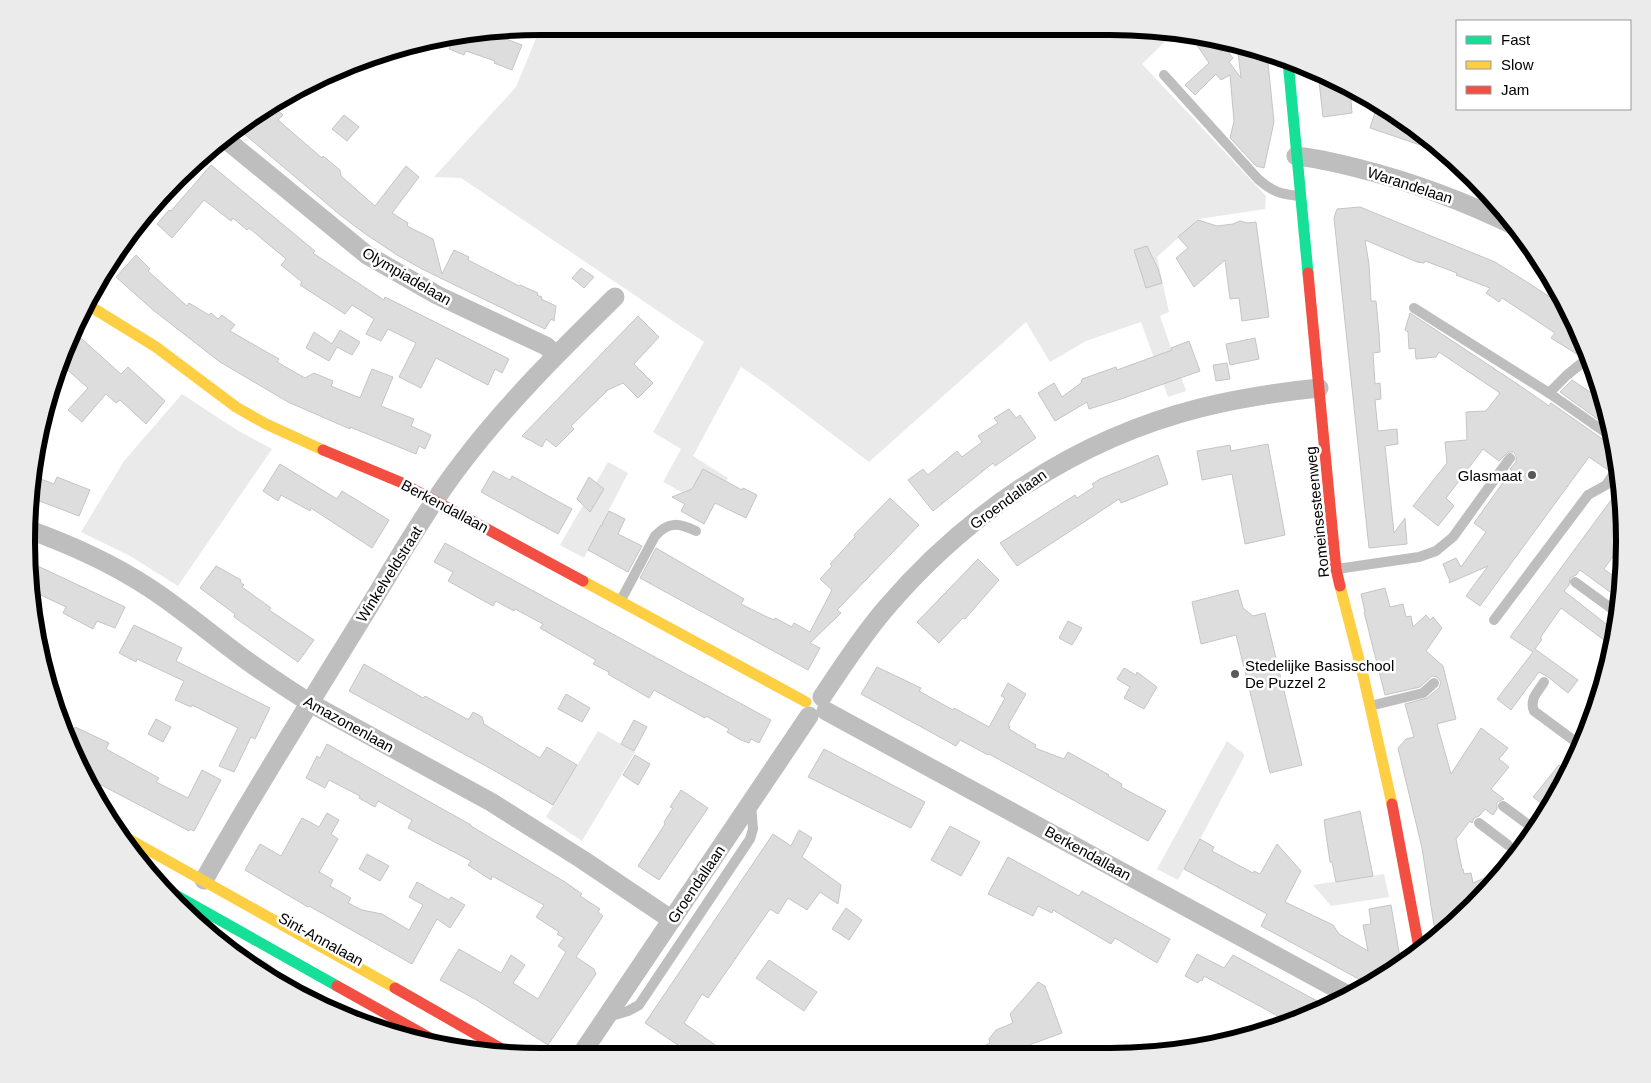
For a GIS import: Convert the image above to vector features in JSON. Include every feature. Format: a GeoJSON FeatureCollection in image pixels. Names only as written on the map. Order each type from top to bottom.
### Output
{"type":"FeatureCollection","features":[{"type":"Feature","properties":{"kind":"street","name":"Romeinsesteenweg"},"geometry":{"type":"LineString","coordinates":[[1289,68],[1336,569],[1396,818],[1418,943]]}},
{"type":"Feature","properties":{"kind":"street","name":"Olympiadelaan"},"geometry":{"type":"LineString","coordinates":[[230,143],[367,255],[437,296],[546,346],[556,355]]}},
{"type":"Feature","properties":{"kind":"street","name":"Warandelaan"},"geometry":{"type":"LineString","coordinates":[[1296,156],[1392,177],[1457,200],[1499,219]]}},
{"type":"Feature","properties":{"kind":"street","name":"Winkelveldstraat"},"geometry":{"type":"LineString","coordinates":[[196,877],[310,702],[434,501],[492,425],[556,355],[615,297]]}},
{"type":"Feature","properties":{"kind":"street","name":"Berkendallaan"},"geometry":{"type":"LineString","coordinates":[[92,308],[148,342],[247,414],[294,438],[383,474],[816,706],[1342,992]]}},
{"type":"Feature","properties":{"kind":"street","name":"Groendallaan"},"geometry":{"type":"LineString","coordinates":[[585,1048],[816,706],[875,622],[899,594],[954,539],[1024,484],[1099,444],[1170,417],[1232,401],[1274,393],[1320,388]]}},
{"type":"Feature","properties":{"kind":"street","name":"Amazonenlaan"},"geometry":{"type":"LineString","coordinates":[[35,533],[86,554],[147,586],[187,614],[247,661],[310,702],[491,802],[674,918]]}},
{"type":"Feature","properties":{"kind":"street","name":"Sint-Annalaan"},"geometry":{"type":"LineString","coordinates":[[134,842],[497,1046]]}},
{"type":"Feature","properties":{"kind":"street"},"geometry":{"type":"LineString","coordinates":[[182,898],[422,1034]]}},
{"type":"Feature","properties":{"kind":"lane"},"geometry":{"type":"LineString","coordinates":[[1164,75],[1258,180],[1279,194],[1300,196]]}},
{"type":"Feature","properties":{"kind":"lane"},"geometry":{"type":"LineString","coordinates":[[1414,308],[1549,393],[1603,431]]}},
{"type":"Feature","properties":{"kind":"lane"},"geometry":{"type":"LineString","coordinates":[[1549,393],[1583,362]]}},
{"type":"Feature","properties":{"kind":"lane"},"geometry":{"type":"LineString","coordinates":[[1336,569],[1419,557],[1436,551],[1453,537],[1510,458]]}},
{"type":"Feature","properties":{"kind":"lane"},"geometry":{"type":"LineString","coordinates":[[1494,620],[1588,495],[1606,484],[1612,476]]}},
{"type":"Feature","properties":{"kind":"lane"},"geometry":{"type":"LineString","coordinates":[[620,601],[655,536],[661,530],[676,524],[696,531]]}},
{"type":"Feature","properties":{"kind":"lane"},"geometry":{"type":"LineString","coordinates":[[1575,582],[1612,609]]}},
{"type":"Feature","properties":{"kind":"lane"},"geometry":{"type":"LineString","coordinates":[[1370,706],[1423,693],[1434,682]]}},
{"type":"Feature","properties":{"kind":"lane"},"geometry":{"type":"LineString","coordinates":[[1544,682],[1533,698],[1532,707],[1534,711],[1575,741]]}},
{"type":"Feature","properties":{"kind":"lane"},"geometry":{"type":"LineString","coordinates":[[607,1017],[628,1011],[639,1005],[750,839],[753,829],[751,803]]}},
{"type":"Feature","properties":{"kind":"lane"},"geometry":{"type":"LineString","coordinates":[[1503,806],[1526,822]]}},
{"type":"Feature","properties":{"kind":"lane"},"geometry":{"type":"LineString","coordinates":[[1479,823],[1508,845]]}},
{"type":"Feature","properties":{"kind":"lane","name":"Sint-Annalaan"},"geometry":{"type":"LineString","coordinates":[[141,851],[196,877]]}},
{"type":"Feature","properties":{"kind":"lane","name":"Sint-Annalaan"},"geometry":{"type":"LineString","coordinates":[[170,874],[473,1044]]}},
{"type":"Feature","properties":{"kind":"lane"},"geometry":{"type":"LineString","coordinates":[[674,918],[692,926]]}},
{"type":"Feature","properties":{"kind":"shaded area"},"geometry":{"type":"Polygon","coordinates":[[[537,35],[1110,35],[1168,38],[1142,64],[1266,196],[1265,209],[1199,219],[1157,257],[1169,312],[1160,316],[1186,391],[1168,397],[1141,322],[1086,341],[1050,362],[1026,322],[869,462],[741,367],[693,456],[728,478],[712,508],[663,482],[681,449],[653,432],[704,342],[461,178],[434,177],[516,87],[537,35]]]}},
{"type":"Feature","properties":{"kind":"shaded area"},"geometry":{"type":"Polygon","coordinates":[[[182,394],[237,430],[272,449],[178,586],[130,556],[81,532],[124,461],[182,394]]]}},
{"type":"Feature","properties":{"kind":"shaded area"},"geometry":{"type":"Polygon","coordinates":[[[608,462],[628,473],[584,558],[560,545],[608,462]]]}},
{"type":"Feature","properties":{"kind":"shaded area"},"geometry":{"type":"Polygon","coordinates":[[[598,731],[635,752],[582,841],[546,817],[598,731]]]}},
{"type":"Feature","properties":{"kind":"shaded area"},"geometry":{"type":"Polygon","coordinates":[[[1227,741],[1244,754],[1244,757],[1178,880],[1157,869],[1227,741]]]}},
{"type":"Feature","properties":{"kind":"shaded area"},"geometry":{"type":"Polygon","coordinates":[[[1384,874],[1389,897],[1331,906],[1313,885],[1384,874]]]}},
{"type":"Feature","properties":{"kind":"shaded area"},"geometry":{"type":"Polygon","coordinates":[[[251,953],[272,965],[270,969],[260,963],[250,955],[251,953]]]}},
{"type":"Feature","properties":{"kind":"building"},"geometry":{"type":"Polygon","coordinates":[[[500,37],[522,45],[512,70],[494,63],[495,61],[466,51],[464,55],[449,49],[451,43],[500,37]]]}},
{"type":"Feature","properties":{"kind":"building"},"geometry":{"type":"Polygon","coordinates":[[[1195,43],[1218,47],[1221,52],[1226,49],[1233,58],[1229,62],[1241,78],[1238,51],[1268,61],[1274,122],[1264,168],[1256,166],[1230,138],[1234,121],[1230,75],[1221,80],[1216,74],[1195,95],[1185,85],[1209,63],[1195,43]]]}},
{"type":"Feature","properties":{"kind":"building"},"geometry":{"type":"Polygon","coordinates":[[[1319,81],[1351,96],[1352,113],[1323,117],[1319,81]]]}},
{"type":"Feature","properties":{"kind":"building"},"geometry":{"type":"Polygon","coordinates":[[[277,110],[283,115],[278,120],[322,158],[323,156],[340,170],[341,176],[375,206],[406,166],[419,177],[392,213],[408,223],[407,226],[433,239],[442,274],[454,250],[469,257],[468,260],[519,286],[538,293],[537,295],[542,297],[541,299],[556,306],[554,321],[551,319],[545,329],[422,269],[397,255],[339,214],[243,133],[277,110]]]}},
{"type":"Feature","properties":{"kind":"building"},"geometry":{"type":"Polygon","coordinates":[[[1376,111],[1426,147],[1370,128],[1376,111]]]}},
{"type":"Feature","properties":{"kind":"building"},"geometry":{"type":"Polygon","coordinates":[[[344,115],[359,127],[347,141],[332,129],[344,115]]]}},
{"type":"Feature","properties":{"kind":"building"},"geometry":{"type":"Polygon","coordinates":[[[211,165],[315,251],[313,253],[384,300],[385,297],[509,359],[502,373],[495,369],[488,385],[436,358],[421,388],[399,377],[416,343],[388,329],[381,341],[366,334],[374,319],[352,305],[345,314],[300,285],[302,282],[281,265],[286,259],[249,228],[247,230],[233,218],[231,221],[204,200],[172,238],[157,224],[169,210],[171,211],[211,165]]]}},
{"type":"Feature","properties":{"kind":"building"},"geometry":{"type":"Polygon","coordinates":[[[1360,207],[1495,262],[1555,300],[1580,356],[1551,338],[1555,333],[1502,298],[1499,302],[1486,293],[1490,288],[1456,275],[1457,273],[1425,261],[1424,263],[1417,262],[1365,240],[1369,264],[1371,301],[1376,301],[1379,333],[1380,352],[1373,353],[1375,384],[1380,383],[1381,399],[1375,400],[1378,431],[1397,429],[1398,444],[1385,446],[1394,533],[1405,518],[1407,544],[1369,548],[1334,218],[1337,209],[1360,207]]]}},
{"type":"Feature","properties":{"kind":"building"},"geometry":{"type":"Polygon","coordinates":[[[1198,220],[1217,226],[1240,221],[1256,222],[1269,317],[1242,321],[1239,298],[1230,299],[1225,260],[1194,287],[1176,258],[1188,248],[1178,237],[1198,220]]]}},
{"type":"Feature","properties":{"kind":"building"},"geometry":{"type":"Polygon","coordinates":[[[1147,246],[1158,269],[1162,283],[1146,288],[1134,250],[1147,246]]]}},
{"type":"Feature","properties":{"kind":"building"},"geometry":{"type":"Polygon","coordinates":[[[136,255],[150,269],[148,271],[187,306],[189,303],[209,315],[211,313],[218,319],[222,315],[235,325],[230,331],[279,359],[277,362],[305,378],[314,373],[333,381],[331,386],[360,398],[372,369],[393,377],[381,406],[414,419],[411,426],[431,435],[425,449],[419,446],[416,454],[350,427],[350,429],[288,402],[220,362],[153,310],[116,277],[136,255]]]}},
{"type":"Feature","properties":{"kind":"building"},"geometry":{"type":"Polygon","coordinates":[[[581,268],[594,277],[584,288],[572,278],[581,268]]]}},
{"type":"Feature","properties":{"kind":"building"},"geometry":{"type":"Polygon","coordinates":[[[1410,313],[1549,406],[1551,403],[1606,441],[1610,467],[1608,470],[1589,457],[1480,606],[1466,596],[1488,566],[1449,583],[1450,581],[1443,564],[1456,558],[1461,567],[1486,532],[1474,523],[1512,470],[1510,469],[1516,462],[1514,452],[1508,452],[1499,461],[1483,449],[1446,498],[1454,506],[1438,526],[1413,506],[1447,463],[1445,442],[1467,440],[1466,412],[1486,411],[1500,393],[1439,352],[1436,357],[1416,359],[1415,348],[1409,349],[1408,332],[1405,330],[1410,313]]]}},
{"type":"Feature","properties":{"kind":"building"},"geometry":{"type":"Polygon","coordinates":[[[638,316],[659,337],[634,364],[653,383],[638,398],[623,383],[608,390],[571,426],[574,429],[556,447],[546,439],[542,447],[522,436],[638,316]]]}},
{"type":"Feature","properties":{"kind":"building"},"geometry":{"type":"Polygon","coordinates":[[[340,330],[360,342],[352,355],[337,347],[329,361],[306,348],[314,332],[332,344],[340,330]]]}},
{"type":"Feature","properties":{"kind":"building"},"geometry":{"type":"Polygon","coordinates":[[[79,336],[121,374],[128,367],[165,401],[146,424],[120,400],[116,403],[106,394],[82,422],[68,410],[88,388],[66,369],[79,336]]]}},
{"type":"Feature","properties":{"kind":"building"},"geometry":{"type":"Polygon","coordinates":[[[1255,338],[1259,359],[1230,365],[1226,344],[1255,338]]]}},
{"type":"Feature","properties":{"kind":"building"},"geometry":{"type":"Polygon","coordinates":[[[1189,341],[1200,371],[1121,399],[1089,409],[1087,402],[1055,421],[1038,393],[1054,383],[1062,397],[1081,383],[1082,379],[1116,367],[1117,370],[1172,350],[1171,348],[1189,341]]]}},
{"type":"Feature","properties":{"kind":"building"},"geometry":{"type":"Polygon","coordinates":[[[1227,363],[1230,379],[1216,381],[1213,365],[1227,363]]]}},
{"type":"Feature","properties":{"kind":"building"},"geometry":{"type":"Polygon","coordinates":[[[1572,380],[1594,395],[1602,422],[1560,392],[1572,380]]]}},
{"type":"Feature","properties":{"kind":"building"},"geometry":{"type":"Polygon","coordinates":[[[1009,409],[1016,418],[1020,415],[1036,438],[995,466],[993,463],[933,511],[908,480],[923,469],[928,475],[957,451],[962,457],[982,442],[978,436],[998,423],[994,418],[1009,409]]]}},
{"type":"Feature","properties":{"kind":"building"},"geometry":{"type":"Polygon","coordinates":[[[1268,444],[1285,535],[1245,544],[1232,474],[1202,480],[1197,451],[1230,445],[1231,451],[1268,444]]]}},
{"type":"Feature","properties":{"kind":"building"},"geometry":{"type":"Polygon","coordinates":[[[1158,455],[1168,484],[1121,503],[1119,499],[1017,566],[1000,543],[1075,495],[1077,498],[1094,487],[1092,484],[1100,479],[1158,455]]]}},
{"type":"Feature","properties":{"kind":"building"},"geometry":{"type":"Polygon","coordinates":[[[280,464],[337,499],[342,491],[389,520],[372,548],[311,508],[310,511],[281,495],[278,501],[263,491],[280,464]]]}},
{"type":"Feature","properties":{"kind":"building"},"geometry":{"type":"Polygon","coordinates":[[[703,469],[742,490],[743,488],[757,495],[746,518],[715,503],[704,524],[681,511],[685,504],[672,497],[692,489],[703,469]]]}},
{"type":"Feature","properties":{"kind":"building"},"geometry":{"type":"Polygon","coordinates":[[[493,471],[510,480],[512,476],[572,509],[558,534],[481,492],[493,471]]]}},
{"type":"Feature","properties":{"kind":"building"},"geometry":{"type":"Polygon","coordinates":[[[57,477],[90,490],[79,516],[37,500],[39,478],[54,484],[57,477]]]}},
{"type":"Feature","properties":{"kind":"building"},"geometry":{"type":"Polygon","coordinates":[[[589,477],[604,489],[590,512],[577,499],[589,477]]]}},
{"type":"Feature","properties":{"kind":"building"},"geometry":{"type":"Polygon","coordinates":[[[1614,496],[1616,552],[1604,569],[1615,577],[1613,594],[1580,570],[1570,578],[1569,585],[1564,591],[1609,626],[1606,641],[1561,608],[1540,638],[1542,639],[1535,649],[1578,680],[1568,693],[1539,672],[1511,710],[1497,699],[1533,652],[1510,637],[1614,496]]]}},
{"type":"Feature","properties":{"kind":"building"},"geometry":{"type":"Polygon","coordinates":[[[890,498],[919,525],[837,610],[841,613],[810,643],[820,648],[808,670],[640,578],[656,548],[744,599],[741,604],[774,620],[775,618],[792,627],[794,623],[810,632],[832,590],[820,579],[832,566],[830,564],[855,537],[854,535],[890,498]]]}},
{"type":"Feature","properties":{"kind":"building"},"geometry":{"type":"Polygon","coordinates":[[[609,511],[625,519],[618,534],[642,546],[628,572],[588,550],[609,511]]]}},
{"type":"Feature","properties":{"kind":"building"},"geometry":{"type":"Polygon","coordinates":[[[445,543],[771,720],[759,743],[751,739],[749,743],[739,739],[727,732],[729,729],[654,690],[649,698],[593,664],[596,660],[540,628],[543,624],[496,601],[493,606],[448,581],[453,572],[434,562],[445,543]]]}},
{"type":"Feature","properties":{"kind":"building"},"geometry":{"type":"Polygon","coordinates":[[[978,559],[999,580],[965,619],[963,618],[939,643],[917,622],[978,559]]]}},
{"type":"Feature","properties":{"kind":"building"},"geometry":{"type":"Polygon","coordinates":[[[36,565],[125,607],[115,628],[97,621],[93,629],[63,613],[66,607],[38,594],[36,565]]]}},
{"type":"Feature","properties":{"kind":"building"},"geometry":{"type":"Polygon","coordinates":[[[216,566],[241,580],[240,582],[244,585],[242,587],[271,608],[269,610],[314,640],[298,662],[234,617],[235,614],[200,588],[216,566]]]}},
{"type":"Feature","properties":{"kind":"building"},"geometry":{"type":"Polygon","coordinates":[[[1385,588],[1390,607],[1403,604],[1406,617],[1411,616],[1413,627],[1426,615],[1430,620],[1433,617],[1442,628],[1426,651],[1443,666],[1456,719],[1437,724],[1451,774],[1481,728],[1508,748],[1499,759],[1509,767],[1491,789],[1504,799],[1497,802],[1497,809],[1493,815],[1485,809],[1479,816],[1474,818],[1472,823],[1470,821],[1456,839],[1464,874],[1471,873],[1473,883],[1489,876],[1468,900],[1435,929],[1422,848],[1398,748],[1406,739],[1414,737],[1405,704],[1427,698],[1439,688],[1441,682],[1437,677],[1432,676],[1420,687],[1385,695],[1361,594],[1385,588]]]}},
{"type":"Feature","properties":{"kind":"building"},"geometry":{"type":"Polygon","coordinates":[[[1238,590],[1243,608],[1253,616],[1265,613],[1302,765],[1270,773],[1236,635],[1201,644],[1192,602],[1238,590]]]}},
{"type":"Feature","properties":{"kind":"building"},"geometry":{"type":"Polygon","coordinates":[[[1068,621],[1082,628],[1072,645],[1059,638],[1068,621]]]}},
{"type":"Feature","properties":{"kind":"building"},"geometry":{"type":"Polygon","coordinates":[[[134,625],[182,648],[176,661],[270,708],[255,739],[251,737],[234,772],[219,766],[238,728],[192,705],[191,707],[175,700],[184,681],[137,659],[136,662],[119,653],[134,625]]]}},
{"type":"Feature","properties":{"kind":"building"},"geometry":{"type":"Polygon","coordinates":[[[364,664],[423,698],[425,696],[467,719],[469,719],[473,712],[482,717],[484,724],[540,758],[547,747],[577,765],[553,805],[349,691],[364,664]]]}},
{"type":"Feature","properties":{"kind":"building"},"geometry":{"type":"Polygon","coordinates":[[[877,667],[921,688],[919,691],[989,727],[1005,698],[1001,696],[1008,683],[1026,694],[1008,725],[1010,726],[1009,729],[1036,745],[1035,748],[1064,759],[1068,752],[1109,775],[1122,784],[1121,787],[1166,811],[1148,841],[989,754],[960,740],[956,746],[861,694],[877,667]]]}},
{"type":"Feature","properties":{"kind":"building"},"geometry":{"type":"Polygon","coordinates":[[[1124,668],[1136,675],[1137,672],[1157,687],[1144,709],[1124,698],[1130,687],[1117,679],[1124,668]]]}},
{"type":"Feature","properties":{"kind":"building"},"geometry":{"type":"Polygon","coordinates":[[[566,694],[590,708],[582,722],[558,709],[566,694]]]}},
{"type":"Feature","properties":{"kind":"building"},"geometry":{"type":"Polygon","coordinates":[[[156,719],[171,727],[163,742],[148,734],[156,719]]]}},
{"type":"Feature","properties":{"kind":"building"},"geometry":{"type":"Polygon","coordinates":[[[634,720],[647,727],[634,751],[621,744],[634,720]]]}},
{"type":"Feature","properties":{"kind":"building"},"geometry":{"type":"Polygon","coordinates":[[[75,727],[109,743],[106,749],[159,778],[156,782],[188,798],[202,770],[221,780],[194,831],[190,829],[189,831],[96,782],[73,732],[75,727]]]}},
{"type":"Feature","properties":{"kind":"building"},"geometry":{"type":"Polygon","coordinates":[[[327,744],[471,825],[565,882],[582,894],[580,896],[600,909],[598,912],[603,916],[576,957],[594,969],[596,974],[548,1045],[475,999],[440,980],[459,949],[501,973],[511,955],[525,965],[513,983],[538,999],[566,952],[558,946],[564,938],[557,934],[559,932],[536,917],[544,905],[492,876],[491,880],[468,865],[471,861],[408,828],[412,820],[378,801],[375,807],[359,798],[360,796],[329,780],[325,788],[306,778],[317,756],[320,758],[327,744]]]}},
{"type":"Feature","properties":{"kind":"building"},"geometry":{"type":"Polygon","coordinates":[[[824,749],[925,802],[911,828],[808,777],[824,749]]]}},
{"type":"Feature","properties":{"kind":"building"},"geometry":{"type":"Polygon","coordinates":[[[635,755],[650,764],[638,785],[623,775],[635,755]]]}},
{"type":"Feature","properties":{"kind":"building"},"geometry":{"type":"Polygon","coordinates":[[[1559,765],[1563,768],[1542,804],[1533,797],[1559,765]]]}},
{"type":"Feature","properties":{"kind":"building"},"geometry":{"type":"Polygon","coordinates":[[[681,790],[708,808],[659,880],[638,866],[665,824],[664,822],[673,808],[670,807],[681,790]]]}},
{"type":"Feature","properties":{"kind":"building"},"geometry":{"type":"Polygon","coordinates":[[[1360,811],[1373,876],[1336,882],[1332,862],[1330,862],[1324,820],[1360,811]]]}},
{"type":"Feature","properties":{"kind":"building"},"geometry":{"type":"Polygon","coordinates":[[[327,813],[339,820],[331,834],[338,839],[319,872],[333,880],[330,886],[351,898],[348,903],[362,910],[382,914],[409,930],[423,905],[409,897],[417,882],[449,900],[451,897],[465,905],[450,928],[437,919],[412,964],[245,870],[260,844],[281,856],[302,818],[319,827],[327,813]]]}},
{"type":"Feature","properties":{"kind":"building"},"geometry":{"type":"Polygon","coordinates":[[[950,826],[980,842],[961,876],[931,860],[950,826]]]}},
{"type":"Feature","properties":{"kind":"building"},"geometry":{"type":"Polygon","coordinates":[[[799,830],[812,838],[802,857],[841,885],[838,904],[820,892],[807,910],[788,898],[778,914],[770,909],[708,998],[702,994],[684,1023],[719,1048],[682,1048],[645,1023],[773,834],[791,846],[799,830]]]}},
{"type":"Feature","properties":{"kind":"building"},"geometry":{"type":"Polygon","coordinates":[[[1200,839],[1214,847],[1212,851],[1253,873],[1254,871],[1260,874],[1277,844],[1301,871],[1285,902],[1333,925],[1339,934],[1368,951],[1363,925],[1371,924],[1369,909],[1391,905],[1400,957],[1362,981],[1261,926],[1267,914],[1184,869],[1200,839]]]}},
{"type":"Feature","properties":{"kind":"building"},"geometry":{"type":"Polygon","coordinates":[[[367,854],[389,866],[380,881],[359,869],[367,854]]]}},
{"type":"Feature","properties":{"kind":"building"},"geometry":{"type":"Polygon","coordinates":[[[1008,857],[1079,896],[1082,891],[1170,939],[1157,963],[1115,938],[1111,944],[1053,910],[1052,913],[1038,906],[1033,916],[988,894],[1008,857]]]}},
{"type":"Feature","properties":{"kind":"building"},"geometry":{"type":"Polygon","coordinates":[[[846,908],[862,920],[849,940],[832,929],[846,908]]]}},
{"type":"Feature","properties":{"kind":"building"},"geometry":{"type":"Polygon","coordinates":[[[1197,954],[1224,968],[1233,955],[1319,1002],[1281,1018],[1204,976],[1202,981],[1200,980],[1198,983],[1185,976],[1197,954]]]}},
{"type":"Feature","properties":{"kind":"building"},"geometry":{"type":"Polygon","coordinates":[[[769,960],[817,992],[804,1011],[756,978],[769,960]]]}},
{"type":"Feature","properties":{"kind":"building"},"geometry":{"type":"Polygon","coordinates":[[[1038,982],[1045,986],[1062,1033],[1022,1048],[980,1048],[990,1043],[989,1039],[996,1030],[1013,1023],[1010,1014],[1038,982]]]}},
{"type":"Feature","properties":{"kind":"traffic: fast"},"geometry":{"type":"LineString","coordinates":[[1289,68],[1308,273]]}},
{"type":"Feature","properties":{"kind":"traffic: fast"},"geometry":{"type":"LineString","coordinates":[[182,899],[337,986]]}},
{"type":"Feature","properties":{"kind":"traffic: slow"},"geometry":{"type":"LineString","coordinates":[[92,308],[156,347],[236,407],[266,424],[323,450]]}},
{"type":"Feature","properties":{"kind":"traffic: slow"},"geometry":{"type":"LineString","coordinates":[[583,581],[806,702]]}},
{"type":"Feature","properties":{"kind":"traffic: slow"},"geometry":{"type":"LineString","coordinates":[[1340,586],[1363,675],[1392,804]]}},
{"type":"Feature","properties":{"kind":"traffic: slow"},"geometry":{"type":"LineString","coordinates":[[134,842],[395,988]]}},
{"type":"Feature","properties":{"kind":"traffic: jam"},"geometry":{"type":"LineString","coordinates":[[1308,273],[1336,569],[1340,586]]}},
{"type":"Feature","properties":{"kind":"traffic: jam"},"geometry":{"type":"LineString","coordinates":[[323,450],[400,482],[583,581]]}},
{"type":"Feature","properties":{"kind":"traffic: jam"},"geometry":{"type":"LineString","coordinates":[[1392,804],[1418,943]]}},
{"type":"Feature","properties":{"kind":"traffic: jam"},"geometry":{"type":"LineString","coordinates":[[337,986],[422,1034]]}},
{"type":"Feature","properties":{"kind":"traffic: jam"},"geometry":{"type":"LineString","coordinates":[[395,988],[496,1046]]}},
{"type":"Feature","properties":{"kind":"place","name":"Glasmaat"},"geometry":{"type":"Point","coordinates":[1532,475]}},
{"type":"Feature","properties":{"kind":"place","name":"Stedelijke Basisschool De Puzzel 2"},"geometry":{"type":"Point","coordinates":[1235,674]}}]}
